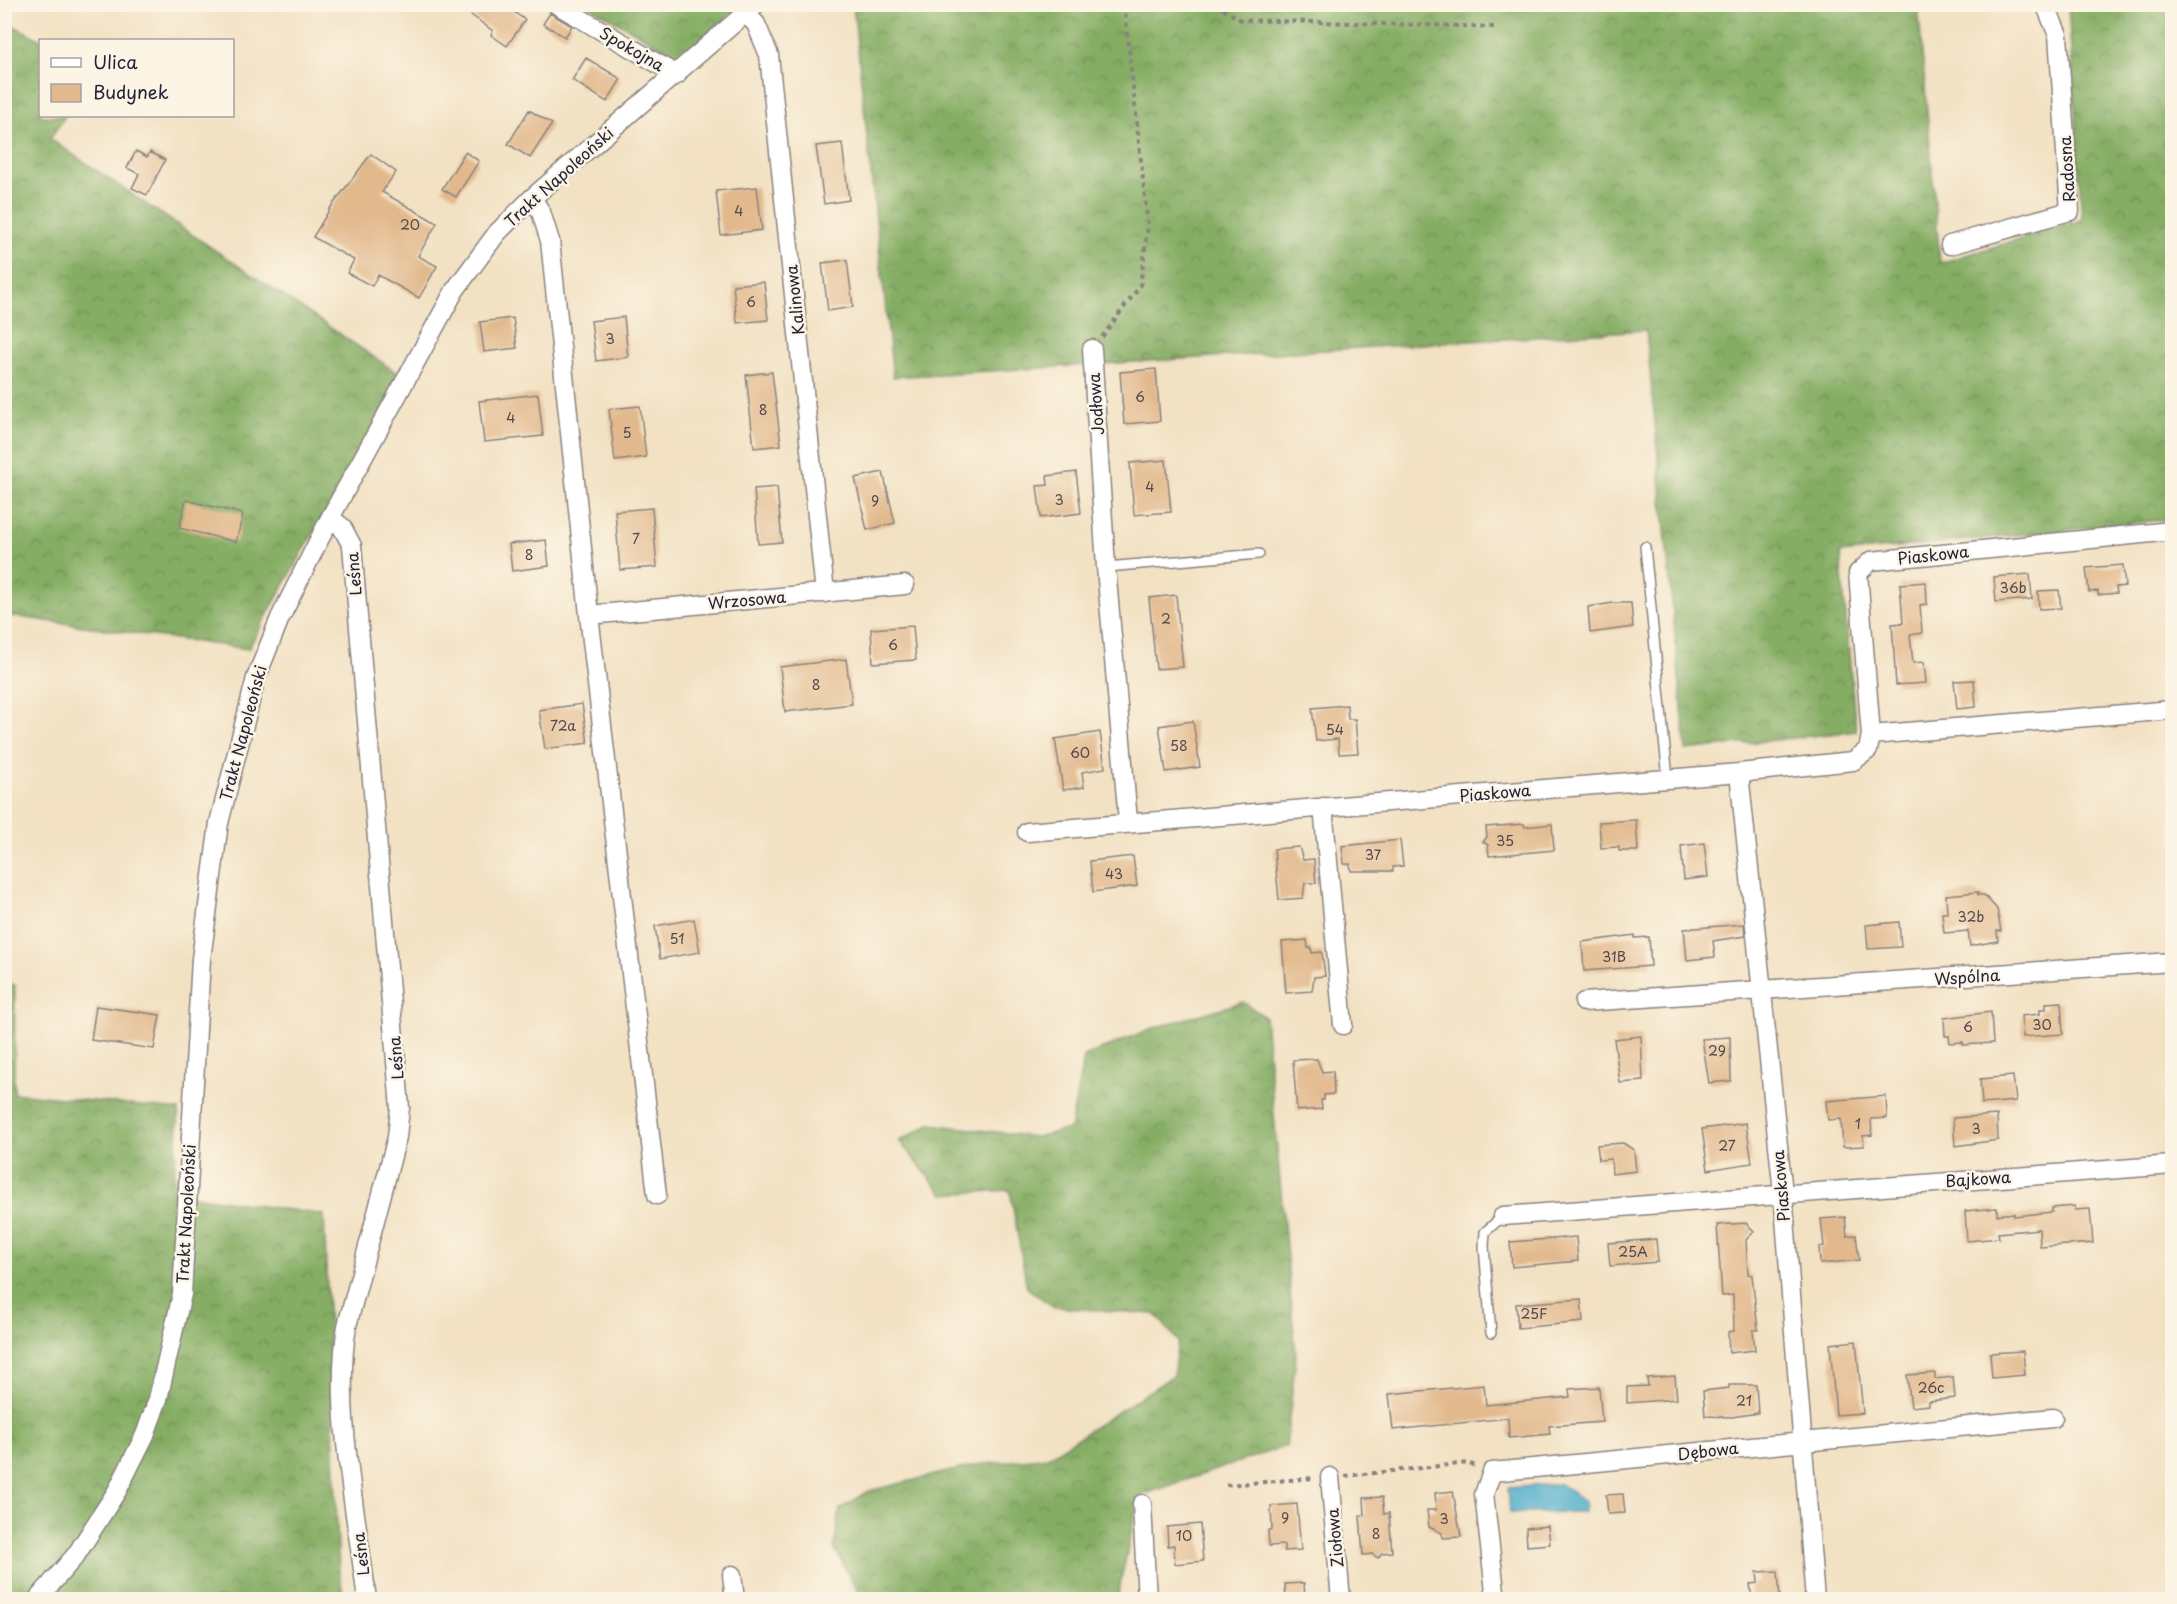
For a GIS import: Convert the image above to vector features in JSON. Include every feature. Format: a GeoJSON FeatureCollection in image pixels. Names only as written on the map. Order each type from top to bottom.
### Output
{"type":"FeatureCollection","features":[{"type":"Feature","properties":{"kind":"street","name":"Spokojna"},"geometry":{"type":"LineString","coordinates":[[556,4],[677,75]]}},
{"type":"Feature","properties":{"kind":"street","name":"Radosna"},"geometry":{"type":"LineString","coordinates":[[1950,245],[2070,211],[2058,35],[2045,4]]}},
{"type":"Feature","properties":{"kind":"street","name":"Trakt Napoleoński"},"geometry":{"type":"LineString","coordinates":[[37,1599],[76,1555],[117,1491],[145,1435],[158,1399],[182,1294],[201,959],[219,823],[256,678],[280,618],[330,518],[455,290],[497,232],[532,198],[751,9]]}},
{"type":"Feature","properties":{"kind":"street","name":"Kalinowa"},"geometry":{"type":"LineString","coordinates":[[751,9],[769,55],[825,593]]}},
{"type":"Feature","properties":{"kind":"street"},"geometry":{"type":"LineString","coordinates":[[532,198],[541,212],[550,241],[589,615],[657,1196]]}},
{"type":"Feature","properties":{"kind":"street","name":"Jodłowa"},"geometry":{"type":"LineString","coordinates":[[1092,349],[1106,567],[1128,821]]}},
{"type":"Feature","properties":{"kind":"street","name":"Leśna"},"geometry":{"type":"LineString","coordinates":[[330,518],[342,527],[352,546],[400,1108],[397,1137],[347,1326],[342,1356],[345,1419],[367,1599]]}},
{"type":"Feature","properties":{"kind":"street","name":"Piaskowa"},"geometry":{"type":"LineString","coordinates":[[1027,832],[1128,821],[1668,779],[1853,761],[1868,750],[1871,735],[1858,573],[1871,561],[2172,531]]}},
{"type":"Feature","properties":{"kind":"street","name":"Wrzosowa"},"geometry":{"type":"LineString","coordinates":[[589,615],[905,585]]}},
{"type":"Feature","properties":{"kind":"street"},"geometry":{"type":"LineString","coordinates":[[1871,735],[2172,710]]}},
{"type":"Feature","properties":{"kind":"street","name":"Piaskowa"},"geometry":{"type":"LineString","coordinates":[[1739,773],[1783,1193],[1815,1599]]}},
{"type":"Feature","properties":{"kind":"street"},"geometry":{"type":"LineString","coordinates":[[1323,807],[1343,1025]]}},
{"type":"Feature","properties":{"kind":"street","name":"Wspólna"},"geometry":{"type":"LineString","coordinates":[[1584,1002],[2172,962]]}},
{"type":"Feature","properties":{"kind":"street","name":"Bajkowa"},"geometry":{"type":"LineString","coordinates":[[1503,1216],[2172,1165]]}},
{"type":"Feature","properties":{"kind":"street","name":"Dębowa"},"geometry":{"type":"LineString","coordinates":[[1492,1472],[2053,1418]]}},
{"type":"Feature","properties":{"kind":"street"},"geometry":{"type":"LineString","coordinates":[[1492,1472],[1484,1494],[1496,1599]]}},
{"type":"Feature","properties":{"kind":"street","name":"Ziołowa"},"geometry":{"type":"LineString","coordinates":[[1330,1477],[1341,1599]]}},
{"type":"Feature","properties":{"kind":"street"},"geometry":{"type":"LineString","coordinates":[[1142,1503],[1148,1599]]}},
{"type":"Feature","properties":{"kind":"street"},"geometry":{"type":"LineString","coordinates":[[732,1575],[735,1599]]}},
{"type":"Feature","properties":{"kind":"lane"},"geometry":{"type":"LineString","coordinates":[[1645,547],[1668,779]]}},
{"type":"Feature","properties":{"kind":"lane"},"geometry":{"type":"LineString","coordinates":[[1106,567],[1259,554]]}},
{"type":"Feature","properties":{"kind":"lane"},"geometry":{"type":"LineString","coordinates":[[1491,1333],[1485,1232],[1503,1216]]}},
{"type":"Feature","properties":{"kind":"path","name":"Jodłowa"},"geometry":{"type":"LineString","coordinates":[[1092,349],[1140,286],[1148,226],[1124,4]]}},
{"type":"Feature","properties":{"kind":"path"},"geometry":{"type":"LineString","coordinates":[[1215,4],[1241,20],[1498,27]]}},
{"type":"Feature","properties":{"kind":"path"},"geometry":{"type":"LineString","coordinates":[[1226,1485],[1468,1463],[1492,1472]]}},
{"type":"Feature","properties":{"kind":"green space"},"geometry":{"type":"Polygon","coordinates":[[[587,5],[741,5],[681,58],[587,5]]]}},
{"type":"Feature","properties":{"kind":"green space"},"geometry":{"type":"Polygon","coordinates":[[[853,5],[1918,5],[1940,263],[2082,220],[2068,5],[2172,5],[2172,519],[1840,553],[1856,731],[1686,750],[1646,330],[893,377],[853,5]]]}},
{"type":"Feature","properties":{"kind":"green space"},"geometry":{"type":"Polygon","coordinates":[[[12,25],[39,39],[39,117],[64,117],[50,139],[402,376],[248,649],[5,615],[4,29],[12,25]]]}},
{"type":"Feature","properties":{"kind":"green space"},"geometry":{"type":"Polygon","coordinates":[[[4,983],[15,985],[14,1093],[179,1110],[173,1193],[324,1215],[339,1572],[344,1599],[5,1599],[4,983]]]}},
{"type":"Feature","properties":{"kind":"green space"},"geometry":{"type":"Polygon","coordinates":[[[1243,1002],[1265,1017],[1296,1356],[1286,1446],[1139,1496],[1117,1599],[862,1599],[834,1547],[840,1509],[869,1491],[976,1465],[1048,1457],[1173,1376],[1178,1341],[1155,1314],[1054,1307],[1027,1288],[1010,1190],[943,1194],[899,1141],[930,1124],[1036,1137],[1070,1129],[1084,1057],[1150,1029],[1243,1002]]]}},
{"type":"Feature","properties":{"kind":"water"},"geometry":{"type":"Polygon","coordinates":[[[1560,1484],[1585,1501],[1584,1512],[1510,1513],[1508,1488],[1560,1484]]]}},
{"type":"Feature","properties":{"kind":"building"},"geometry":{"type":"Polygon","coordinates":[[[456,4],[503,4],[525,20],[507,46],[491,35],[493,31],[456,4]]]}},
{"type":"Feature","properties":{"kind":"building"},"geometry":{"type":"Polygon","coordinates":[[[550,13],[572,26],[565,37],[543,24],[550,13]]]}},
{"type":"Feature","properties":{"kind":"building"},"geometry":{"type":"Polygon","coordinates":[[[586,58],[621,79],[607,102],[572,80],[586,58]]]}},
{"type":"Feature","properties":{"kind":"building"},"geometry":{"type":"Polygon","coordinates":[[[529,110],[552,124],[530,158],[508,144],[529,110]]]}},
{"type":"Feature","properties":{"kind":"building"},"geometry":{"type":"Polygon","coordinates":[[[842,143],[849,200],[824,204],[816,146],[842,143]]]}},
{"type":"Feature","properties":{"kind":"building"},"geometry":{"type":"Polygon","coordinates":[[[136,151],[147,157],[150,152],[165,160],[147,195],[132,188],[139,174],[127,168],[136,151]]]}},
{"type":"Feature","properties":{"kind":"building"},"geometry":{"type":"Polygon","coordinates":[[[465,152],[479,161],[456,197],[442,189],[465,152]]]}},
{"type":"Feature","properties":{"kind":"building"},"geometry":{"type":"Polygon","coordinates":[[[371,154],[396,172],[382,192],[437,223],[418,256],[437,266],[419,298],[378,275],[372,286],[347,273],[354,260],[313,237],[331,207],[371,154]]]}},
{"type":"Feature","properties":{"kind":"building"},"geometry":{"type":"Polygon","coordinates":[[[757,187],[762,230],[721,235],[716,191],[757,187]]]}},
{"type":"Feature","properties":{"kind":"building"},"geometry":{"type":"Polygon","coordinates":[[[847,260],[853,307],[828,311],[822,263],[847,260]]]}},
{"type":"Feature","properties":{"kind":"building"},"geometry":{"type":"Polygon","coordinates":[[[764,282],[768,320],[737,323],[733,285],[764,282]]]}},
{"type":"Feature","properties":{"kind":"building"},"geometry":{"type":"Polygon","coordinates":[[[624,317],[628,357],[596,361],[591,321],[624,317]]]}},
{"type":"Feature","properties":{"kind":"building"},"geometry":{"type":"Polygon","coordinates":[[[513,318],[517,348],[484,352],[480,322],[513,318]]]}},
{"type":"Feature","properties":{"kind":"building"},"geometry":{"type":"Polygon","coordinates":[[[1156,369],[1160,421],[1124,424],[1120,372],[1156,369]]]}},
{"type":"Feature","properties":{"kind":"building"},"geometry":{"type":"Polygon","coordinates":[[[772,372],[781,445],[754,448],[746,375],[772,372]]]}},
{"type":"Feature","properties":{"kind":"building"},"geometry":{"type":"Polygon","coordinates":[[[538,394],[543,436],[484,442],[479,401],[538,394]]]}},
{"type":"Feature","properties":{"kind":"building"},"geometry":{"type":"Polygon","coordinates":[[[640,406],[646,457],[615,461],[609,409],[640,406]]]}},
{"type":"Feature","properties":{"kind":"building"},"geometry":{"type":"Polygon","coordinates":[[[1166,460],[1171,512],[1134,515],[1130,463],[1166,460]]]}},
{"type":"Feature","properties":{"kind":"building"},"geometry":{"type":"Polygon","coordinates":[[[883,472],[895,523],[867,530],[855,478],[883,472]]]}},
{"type":"Feature","properties":{"kind":"building"},"geometry":{"type":"Polygon","coordinates":[[[1076,472],[1081,513],[1041,518],[1037,486],[1048,485],[1047,476],[1076,472]]]}},
{"type":"Feature","properties":{"kind":"building"},"geometry":{"type":"Polygon","coordinates":[[[777,487],[782,542],[758,544],[754,489],[777,487]]]}},
{"type":"Feature","properties":{"kind":"building"},"geometry":{"type":"Polygon","coordinates":[[[186,500],[243,514],[236,542],[179,528],[186,500]]]}},
{"type":"Feature","properties":{"kind":"building"},"geometry":{"type":"Polygon","coordinates":[[[652,508],[657,567],[620,570],[615,511],[652,508]]]}},
{"type":"Feature","properties":{"kind":"building"},"geometry":{"type":"Polygon","coordinates":[[[546,540],[549,566],[512,571],[509,544],[546,540]]]}},
{"type":"Feature","properties":{"kind":"building"},"geometry":{"type":"Polygon","coordinates":[[[2123,565],[2125,586],[2116,587],[2117,593],[2098,595],[2098,591],[2089,592],[2086,568],[2123,565]]]}},
{"type":"Feature","properties":{"kind":"building"},"geometry":{"type":"Polygon","coordinates":[[[2030,574],[2032,599],[1996,602],[1994,577],[2030,574]]]}},
{"type":"Feature","properties":{"kind":"building"},"geometry":{"type":"Polygon","coordinates":[[[1926,582],[1927,604],[1920,605],[1922,633],[1910,635],[1913,663],[1924,662],[1926,683],[1896,685],[1892,624],[1903,623],[1900,584],[1926,582]]]}},
{"type":"Feature","properties":{"kind":"building"},"geometry":{"type":"Polygon","coordinates":[[[2059,590],[2061,608],[2039,609],[2038,591],[2059,590]]]}},
{"type":"Feature","properties":{"kind":"building"},"geometry":{"type":"Polygon","coordinates":[[[1176,595],[1183,667],[1156,669],[1149,598],[1176,595]]]}},
{"type":"Feature","properties":{"kind":"building"},"geometry":{"type":"Polygon","coordinates":[[[1631,603],[1633,627],[1590,633],[1588,607],[1631,603]]]}},
{"type":"Feature","properties":{"kind":"building"},"geometry":{"type":"Polygon","coordinates":[[[913,626],[916,660],[873,663],[871,629],[913,626]]]}},
{"type":"Feature","properties":{"kind":"building"},"geometry":{"type":"Polygon","coordinates":[[[846,659],[852,704],[785,712],[780,667],[846,659]]]}},
{"type":"Feature","properties":{"kind":"building"},"geometry":{"type":"Polygon","coordinates":[[[1974,680],[1976,707],[1957,709],[1954,681],[1974,680]]]}},
{"type":"Feature","properties":{"kind":"building"},"geometry":{"type":"Polygon","coordinates":[[[582,704],[588,743],[545,749],[539,710],[582,704]]]}},
{"type":"Feature","properties":{"kind":"building"},"geometry":{"type":"Polygon","coordinates":[[[1347,705],[1348,719],[1355,719],[1358,753],[1339,754],[1338,739],[1316,741],[1312,708],[1347,705]]]}},
{"type":"Feature","properties":{"kind":"building"},"geometry":{"type":"Polygon","coordinates":[[[1193,721],[1200,767],[1166,772],[1159,726],[1193,721]]]}},
{"type":"Feature","properties":{"kind":"building"},"geometry":{"type":"Polygon","coordinates":[[[1100,732],[1105,768],[1082,772],[1084,787],[1063,790],[1055,739],[1100,732]]]}},
{"type":"Feature","properties":{"kind":"building"},"geometry":{"type":"Polygon","coordinates":[[[1636,820],[1638,851],[1619,851],[1619,847],[1601,848],[1599,822],[1636,820]]]}},
{"type":"Feature","properties":{"kind":"building"},"geometry":{"type":"Polygon","coordinates":[[[1524,824],[1525,827],[1552,824],[1554,850],[1489,856],[1488,845],[1483,842],[1487,837],[1486,827],[1524,824]]]}},
{"type":"Feature","properties":{"kind":"building"},"geometry":{"type":"Polygon","coordinates":[[[1400,840],[1403,866],[1393,867],[1393,871],[1351,871],[1350,864],[1344,864],[1342,846],[1400,840]]]}},
{"type":"Feature","properties":{"kind":"building"},"geometry":{"type":"Polygon","coordinates":[[[1704,843],[1708,877],[1684,880],[1681,846],[1704,843]]]}},
{"type":"Feature","properties":{"kind":"building"},"geometry":{"type":"Polygon","coordinates":[[[1299,847],[1303,860],[1314,859],[1316,883],[1305,883],[1303,898],[1279,900],[1274,849],[1299,847]]]}},
{"type":"Feature","properties":{"kind":"building"},"geometry":{"type":"Polygon","coordinates":[[[1133,856],[1137,886],[1093,892],[1090,861],[1133,856]]]}},
{"type":"Feature","properties":{"kind":"building"},"geometry":{"type":"Polygon","coordinates":[[[1978,892],[1978,895],[1984,895],[1997,909],[2001,931],[1997,931],[1998,941],[1970,946],[1968,931],[1944,933],[1942,913],[1947,913],[1946,895],[1978,892]]]}},
{"type":"Feature","properties":{"kind":"building"},"geometry":{"type":"Polygon","coordinates":[[[694,919],[700,952],[660,959],[655,926],[694,919]]]}},
{"type":"Feature","properties":{"kind":"building"},"geometry":{"type":"Polygon","coordinates":[[[1899,922],[1901,947],[1868,949],[1866,925],[1899,922]]]}},
{"type":"Feature","properties":{"kind":"building"},"geometry":{"type":"Polygon","coordinates":[[[1744,924],[1745,936],[1713,941],[1715,957],[1687,960],[1684,929],[1744,924]]]}},
{"type":"Feature","properties":{"kind":"building"},"geometry":{"type":"Polygon","coordinates":[[[1635,935],[1635,938],[1649,937],[1651,966],[1584,971],[1582,942],[1635,935]]]}},
{"type":"Feature","properties":{"kind":"building"},"geometry":{"type":"Polygon","coordinates":[[[1307,940],[1308,948],[1311,948],[1312,953],[1322,952],[1325,976],[1314,977],[1312,991],[1286,993],[1282,942],[1307,940]]]}},
{"type":"Feature","properties":{"kind":"building"},"geometry":{"type":"Polygon","coordinates":[[[2061,1002],[2063,1034],[2023,1037],[2021,1016],[2040,1014],[2040,1009],[2046,1009],[2046,1003],[2061,1002]]]}},
{"type":"Feature","properties":{"kind":"building"},"geometry":{"type":"Polygon","coordinates":[[[96,1006],[160,1015],[154,1049],[91,1040],[96,1006]]]}},
{"type":"Feature","properties":{"kind":"building"},"geometry":{"type":"Polygon","coordinates":[[[1991,1012],[1993,1043],[1963,1045],[1963,1042],[1950,1043],[1949,1036],[1945,1036],[1944,1018],[1991,1012]]]}},
{"type":"Feature","properties":{"kind":"building"},"geometry":{"type":"Polygon","coordinates":[[[1641,1036],[1643,1081],[1620,1083],[1614,1039],[1641,1036]]]}},
{"type":"Feature","properties":{"kind":"building"},"geometry":{"type":"Polygon","coordinates":[[[1730,1037],[1731,1081],[1709,1083],[1702,1039],[1730,1037]]]}},
{"type":"Feature","properties":{"kind":"building"},"geometry":{"type":"Polygon","coordinates":[[[1317,1059],[1322,1072],[1333,1071],[1334,1094],[1324,1095],[1324,1100],[1321,1100],[1322,1109],[1297,1111],[1293,1060],[1317,1059]]]}},
{"type":"Feature","properties":{"kind":"building"},"geometry":{"type":"Polygon","coordinates":[[[2013,1076],[2016,1101],[1982,1104],[1980,1079],[2013,1076]]]}},
{"type":"Feature","properties":{"kind":"building"},"geometry":{"type":"Polygon","coordinates":[[[1886,1096],[1887,1118],[1871,1119],[1872,1135],[1863,1136],[1864,1146],[1843,1147],[1841,1119],[1828,1120],[1826,1101],[1886,1096]]]}},
{"type":"Feature","properties":{"kind":"building"},"geometry":{"type":"Polygon","coordinates":[[[1997,1115],[1998,1140],[1955,1146],[1953,1118],[1997,1115]]]}},
{"type":"Feature","properties":{"kind":"building"},"geometry":{"type":"Polygon","coordinates":[[[1746,1123],[1752,1163],[1708,1170],[1702,1129],[1746,1123]]]}},
{"type":"Feature","properties":{"kind":"building"},"geometry":{"type":"Polygon","coordinates":[[[1623,1143],[1634,1150],[1636,1171],[1612,1174],[1611,1159],[1599,1160],[1597,1145],[1623,1143]]]}},
{"type":"Feature","properties":{"kind":"building"},"geometry":{"type":"Polygon","coordinates":[[[2075,1206],[2075,1210],[2090,1209],[2093,1243],[2040,1247],[2039,1229],[1998,1233],[1999,1238],[1967,1241],[1965,1211],[1997,1208],[1997,1215],[2014,1213],[2014,1216],[2052,1212],[2052,1208],[2075,1206]]]}},
{"type":"Feature","properties":{"kind":"building"},"geometry":{"type":"Polygon","coordinates":[[[1845,1217],[1847,1236],[1856,1235],[1859,1260],[1820,1264],[1819,1247],[1824,1246],[1821,1219],[1845,1217]]]}},
{"type":"Feature","properties":{"kind":"building"},"geometry":{"type":"Polygon","coordinates":[[[1746,1223],[1754,1231],[1746,1240],[1748,1274],[1752,1275],[1758,1330],[1753,1330],[1755,1350],[1729,1353],[1728,1332],[1734,1331],[1733,1295],[1722,1296],[1717,1225],[1746,1223]]]}},
{"type":"Feature","properties":{"kind":"building"},"geometry":{"type":"Polygon","coordinates":[[[1576,1237],[1578,1261],[1512,1267],[1510,1242],[1576,1237]]]}},
{"type":"Feature","properties":{"kind":"building"},"geometry":{"type":"Polygon","coordinates":[[[1656,1239],[1658,1262],[1610,1266],[1608,1243],[1656,1239]]]}},
{"type":"Feature","properties":{"kind":"building"},"geometry":{"type":"Polygon","coordinates":[[[1581,1299],[1583,1322],[1518,1328],[1516,1304],[1581,1299]]]}},
{"type":"Feature","properties":{"kind":"building"},"geometry":{"type":"Polygon","coordinates":[[[1856,1341],[1863,1413],[1836,1415],[1830,1344],[1856,1341]]]}},
{"type":"Feature","properties":{"kind":"building"},"geometry":{"type":"Polygon","coordinates":[[[2023,1351],[2025,1375],[1992,1378],[1990,1353],[2023,1351]]]}},
{"type":"Feature","properties":{"kind":"building"},"geometry":{"type":"Polygon","coordinates":[[[1935,1373],[1935,1379],[1953,1377],[1955,1398],[1929,1401],[1929,1405],[1911,1407],[1907,1375],[1935,1373]]]}},
{"type":"Feature","properties":{"kind":"building"},"geometry":{"type":"Polygon","coordinates":[[[1675,1376],[1677,1399],[1627,1403],[1627,1387],[1648,1386],[1647,1378],[1675,1376]]]}},
{"type":"Feature","properties":{"kind":"building"},"geometry":{"type":"Polygon","coordinates":[[[1484,1385],[1486,1405],[1570,1397],[1569,1389],[1599,1387],[1602,1422],[1549,1426],[1550,1434],[1509,1438],[1508,1418],[1393,1430],[1389,1394],[1484,1385]]]}},
{"type":"Feature","properties":{"kind":"building"},"geometry":{"type":"Polygon","coordinates":[[[1729,1385],[1756,1385],[1758,1413],[1732,1417],[1705,1416],[1703,1391],[1729,1388],[1729,1385]]]}},
{"type":"Feature","properties":{"kind":"building"},"geometry":{"type":"Polygon","coordinates":[[[1453,1491],[1461,1537],[1443,1538],[1442,1533],[1429,1527],[1427,1510],[1436,1510],[1435,1493],[1453,1491]]]}},
{"type":"Feature","properties":{"kind":"building"},"geometry":{"type":"Polygon","coordinates":[[[1623,1494],[1625,1513],[1608,1514],[1606,1495],[1623,1494]]]}},
{"type":"Feature","properties":{"kind":"building"},"geometry":{"type":"Polygon","coordinates":[[[1382,1497],[1384,1514],[1389,1513],[1392,1552],[1382,1553],[1378,1558],[1372,1554],[1363,1555],[1360,1516],[1365,1515],[1364,1498],[1382,1497]]]}},
{"type":"Feature","properties":{"kind":"building"},"geometry":{"type":"Polygon","coordinates":[[[1297,1504],[1301,1550],[1284,1551],[1284,1545],[1269,1546],[1268,1530],[1272,1530],[1271,1506],[1297,1504]]]}},
{"type":"Feature","properties":{"kind":"building"},"geometry":{"type":"Polygon","coordinates":[[[1200,1524],[1203,1561],[1175,1564],[1174,1545],[1168,1546],[1167,1527],[1200,1524]]]}},
{"type":"Feature","properties":{"kind":"building"},"geometry":{"type":"Polygon","coordinates":[[[1548,1526],[1550,1544],[1527,1546],[1526,1528],[1548,1526]]]}},
{"type":"Feature","properties":{"kind":"building"},"geometry":{"type":"Polygon","coordinates":[[[1778,1571],[1780,1599],[1752,1599],[1750,1584],[1758,1583],[1757,1572],[1778,1571]]]}},
{"type":"Feature","properties":{"kind":"building"},"geometry":{"type":"Polygon","coordinates":[[[1304,1583],[1305,1599],[1286,1599],[1285,1584],[1304,1583]]]}}]}
